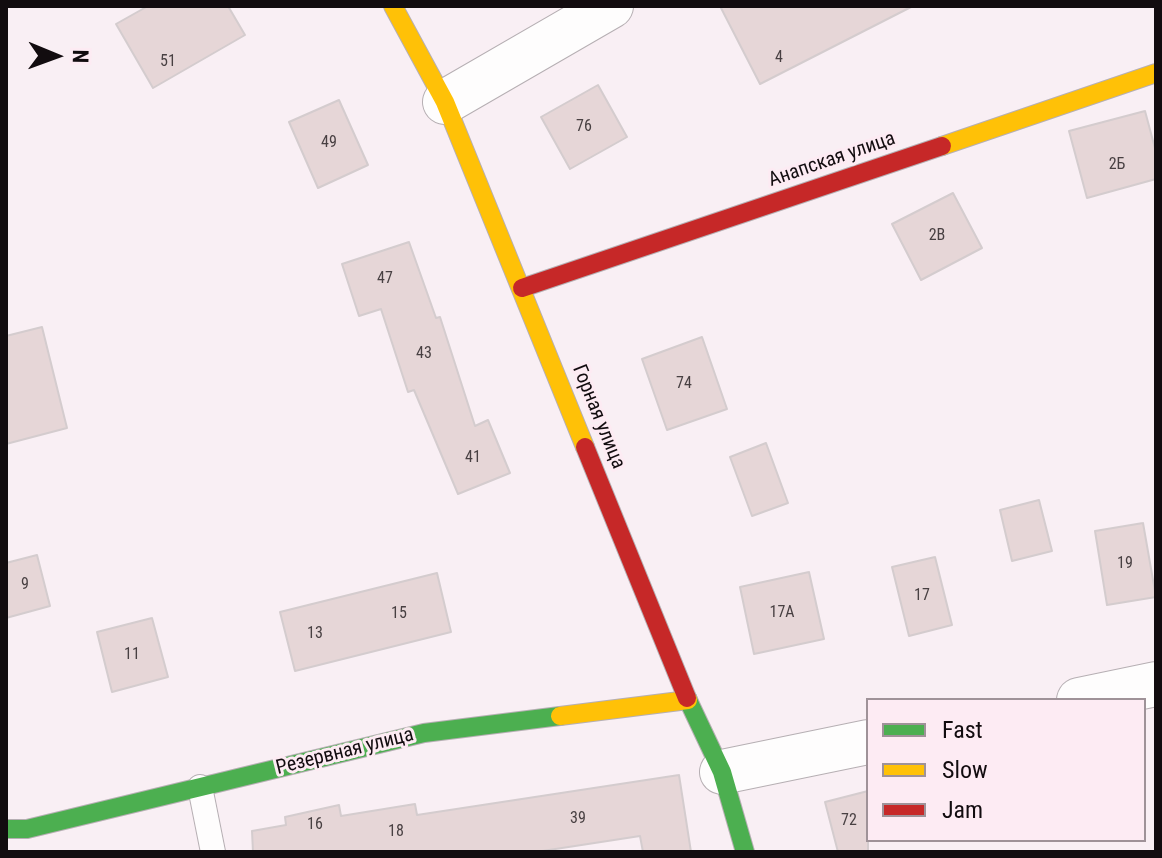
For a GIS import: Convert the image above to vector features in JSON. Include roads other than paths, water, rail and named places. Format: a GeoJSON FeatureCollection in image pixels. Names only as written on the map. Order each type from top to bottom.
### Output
{"type":"FeatureCollection","features":[{"type":"Feature","properties":{"kind":"street","name":"Горная улица"},"geometry":{"type":"LineString","coordinates":[[393,6],[445,102],[688,700],[722,772],[745,852]]}},
{"type":"Feature","properties":{"kind":"street"},"geometry":{"type":"LineString","coordinates":[[445,102],[611,6]]}},
{"type":"Feature","properties":{"kind":"street","name":"Анапская улица"},"geometry":{"type":"LineString","coordinates":[[522,288],[1156,73]]}},
{"type":"Feature","properties":{"kind":"street"},"geometry":{"type":"LineString","coordinates":[[1089,698],[1156,684]]}},
{"type":"Feature","properties":{"kind":"street","name":"Резервная улица"},"geometry":{"type":"LineString","coordinates":[[6,829],[27,829],[424,733],[688,700]]}},
{"type":"Feature","properties":{"kind":"street"},"geometry":{"type":"LineString","coordinates":[[722,772],[866,742]]}},
{"type":"Feature","properties":{"kind":"lane"},"geometry":{"type":"LineString","coordinates":[[200,787],[213,852]]}}]}
